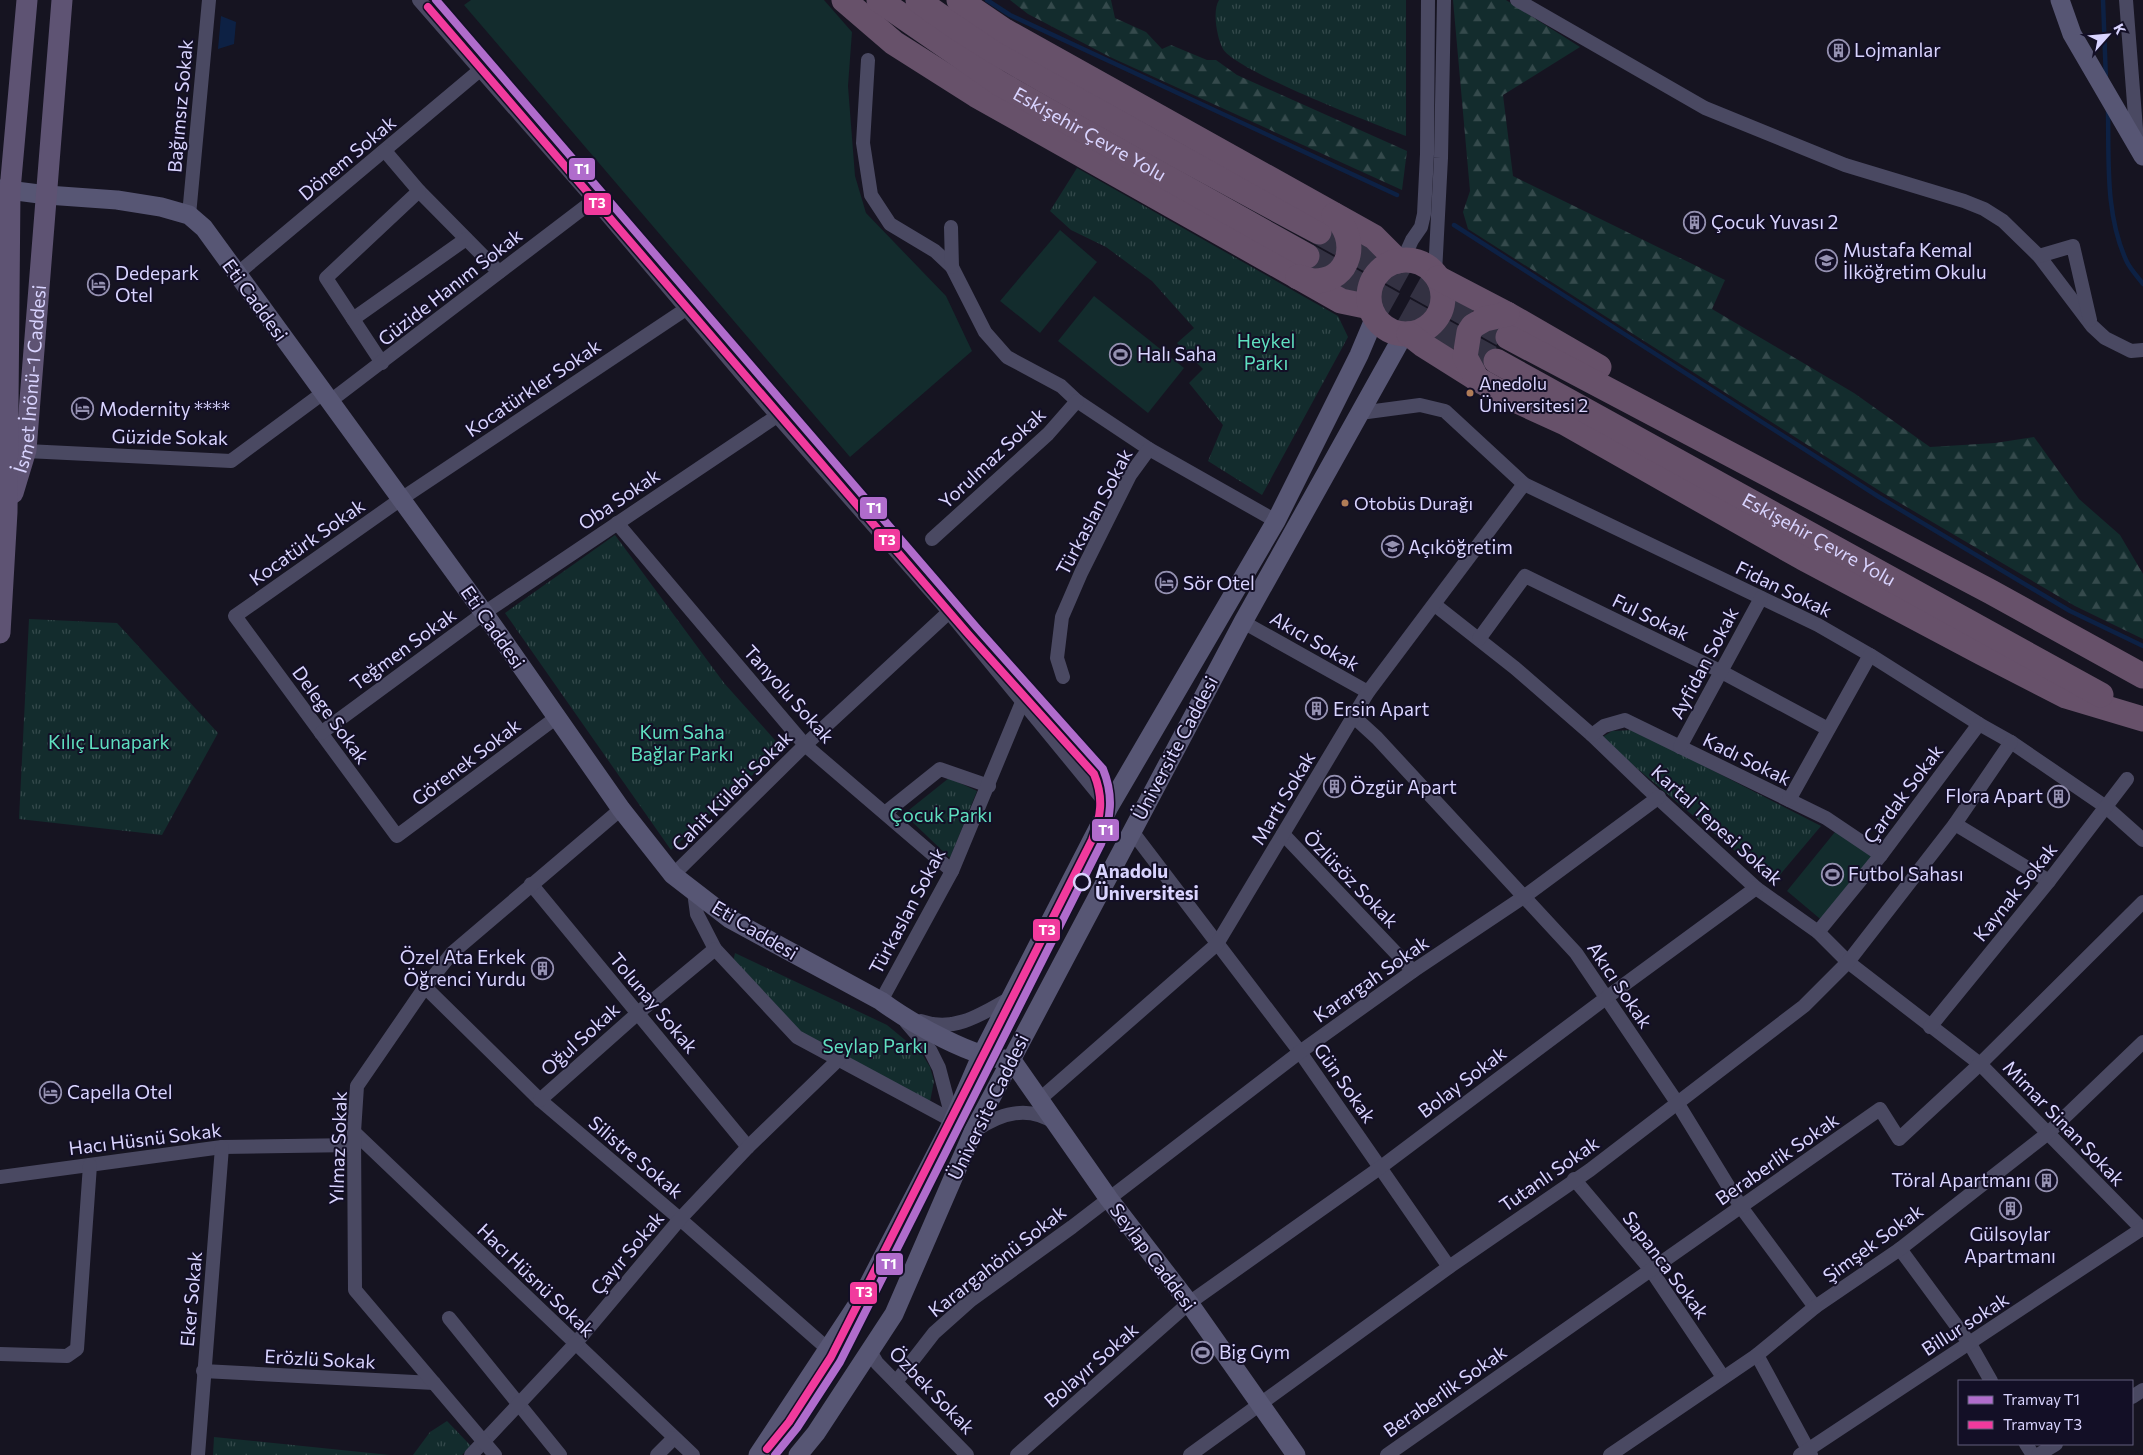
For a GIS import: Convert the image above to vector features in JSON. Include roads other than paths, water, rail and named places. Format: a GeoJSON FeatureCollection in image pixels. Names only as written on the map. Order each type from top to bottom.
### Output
{"type":"FeatureCollection","features":[{"type":"Feature","properties":{"kind":"highway"},"geometry":{"type":"LineString","coordinates":[[844,0],[894,43],[976,95],[1303,266],[1341,302],[1372,312],[1392,332],[1407,334],[1477,379],[1515,400],[1565,423],[1803,558],[2066,696],[2143,718]]}},
{"type":"Feature","properties":{"kind":"highway","name":"Eskişehir Çevre Yolu"},"geometry":{"type":"LineString","coordinates":[[879,0],[999,83],[1303,266]]}},
{"type":"Feature","properties":{"kind":"highway","name":"Eskişehir Çevre Yolu"},"geometry":{"type":"LineString","coordinates":[[918,0],[943,19],[1030,72],[1169,151],[1326,222]]}},
{"type":"Feature","properties":{"kind":"highway"},"geometry":{"type":"LineString","coordinates":[[959,0],[1005,31],[1326,222],[1374,237],[1401,260]]}},
{"type":"Feature","properties":{"kind":"highway"},"geometry":{"type":"LineString","coordinates":[[1303,266],[1314,281],[1329,277],[1342,268],[1349,254],[1350,238],[1344,224],[1326,222]]}},
{"type":"Feature","properties":{"kind":"highway"},"geometry":{"type":"LineString","coordinates":[[1372,312],[1369,295],[1374,278],[1387,265],[1401,260],[1421,263],[1436,276],[1507,326],[2143,676]]}},
{"type":"Feature","properties":{"kind":"highway"},"geometry":{"type":"LineString","coordinates":[[1407,334],[1429,326],[1441,309],[1442,288],[1436,276]]}},
{"type":"Feature","properties":{"kind":"highway"},"geometry":{"type":"LineString","coordinates":[[1477,379],[1465,357],[1469,332],[1473,326],[1485,319],[1507,326]]}},
{"type":"Feature","properties":{"kind":"highway","name":"Eskişehir Çevre Yolu"},"geometry":{"type":"LineString","coordinates":[[1496,361],[2143,718]]}},
{"type":"Feature","properties":{"kind":"main road","name":"İsmet İnönü-1 Caddesi"},"geometry":{"type":"LineString","coordinates":[[7,512],[5,190],[24,55],[27,0]]}},
{"type":"Feature","properties":{"kind":"main road","name":"İsmet İnönü-1 Caddesi"},"geometry":{"type":"LineString","coordinates":[[7,512],[26,452],[62,0]]}},
{"type":"Feature","properties":{"kind":"main road"},"geometry":{"type":"LineString","coordinates":[[2060,0],[2072,34],[2140,150]]}},
{"type":"Feature","properties":{"kind":"main road","name":"Eti Caddesi"},"geometry":{"type":"LineString","coordinates":[[5,190],[116,200],[161,207],[189,215],[204,228],[484,613],[621,809],[673,875],[730,919],[881,1001],[898,1014],[981,1056],[998,1060],[1011,1059]]}},
{"type":"Feature","properties":{"kind":"main road","name":"Üniversite Caddesi"},"geometry":{"type":"LineString","coordinates":[[758,1455],[861,1299],[953,1121],[981,1056],[1010,998],[1109,807],[1276,521],[1359,356],[1372,312]]}},
{"type":"Feature","properties":{"kind":"main road","name":"Üniversite Caddesi"},"geometry":{"type":"LineString","coordinates":[[798,1455],[816,1433],[894,1314],[973,1132],[1011,1059],[1243,622],[1360,413],[1407,334]]}},
{"type":"Feature","properties":{"kind":"main road"},"geometry":{"type":"LineString","coordinates":[[0,633],[7,512]]}},
{"type":"Feature","properties":{"kind":"main road","name":"Seylap Caddesi"},"geometry":{"type":"LineString","coordinates":[[1011,1059],[1109,1199],[1189,1303],[1296,1455]]}},
{"type":"Feature","properties":{"kind":"street","name":"Bağımsız Sokak"},"geometry":{"type":"LineString","coordinates":[[189,215],[209,0]]}},
{"type":"Feature","properties":{"kind":"street"},"geometry":{"type":"LineString","coordinates":[[419,0],[594,200],[777,416],[949,612],[1109,807]]}},
{"type":"Feature","properties":{"kind":"street"},"geometry":{"type":"LineString","coordinates":[[1401,260],[1421,227],[1424,214],[1427,154],[1428,0]]}},
{"type":"Feature","properties":{"kind":"street"},"geometry":{"type":"LineString","coordinates":[[1436,276],[1441,158],[1444,0]]}},
{"type":"Feature","properties":{"kind":"street"},"geometry":{"type":"LineString","coordinates":[[1518,0],[1706,108],[1845,165],[1964,201],[1984,209],[2002,221],[2039,256],[2092,326],[2112,343],[2131,351],[2143,350]]}},
{"type":"Feature","properties":{"kind":"street"},"geometry":{"type":"LineString","coordinates":[[2126,0],[2140,150]]}},
{"type":"Feature","properties":{"kind":"street","name":"Yorulmaz Sokak"},"geometry":{"type":"LineString","coordinates":[[868,60],[863,143],[872,195],[890,224],[935,251],[952,267],[985,332],[1007,357],[1061,386],[1077,401],[1149,448]]}},
{"type":"Feature","properties":{"kind":"street","name":"Dönem Sokak"},"geometry":{"type":"LineString","coordinates":[[237,274],[480,70]]}},
{"type":"Feature","properties":{"kind":"street"},"geometry":{"type":"LineString","coordinates":[[385,151],[419,191],[499,272]]}},
{"type":"Feature","properties":{"kind":"street"},"geometry":{"type":"LineString","coordinates":[[382,363],[326,278],[419,191]]}},
{"type":"Feature","properties":{"kind":"street","name":"Güzide Hanım Sokak"},"geometry":{"type":"LineString","coordinates":[[326,397],[382,363],[594,200]]}},
{"type":"Feature","properties":{"kind":"street"},"geometry":{"type":"LineString","coordinates":[[951,227],[952,267]]}},
{"type":"Feature","properties":{"kind":"street"},"geometry":{"type":"LineString","coordinates":[[353,319],[466,239]]}},
{"type":"Feature","properties":{"kind":"street"},"geometry":{"type":"LineString","coordinates":[[2039,256],[2073,246],[2092,326]]}},
{"type":"Feature","properties":{"kind":"street","name":"Kocatürkler Sokak"},"geometry":{"type":"LineString","coordinates":[[401,499],[686,309]]}},
{"type":"Feature","properties":{"kind":"street","name":"Güzide Sokak"},"geometry":{"type":"LineString","coordinates":[[26,452],[231,461],[326,397]]}},
{"type":"Feature","properties":{"kind":"street","name":"Yorulmaz Sokak"},"geometry":{"type":"LineString","coordinates":[[932,539],[1048,434],[1077,401]]}},
{"type":"Feature","properties":{"kind":"street","name":"Fidan Sokak"},"geometry":{"type":"LineString","coordinates":[[1360,413],[1420,405],[1445,411],[1524,484],[1818,625],[2011,742],[2106,807],[2143,840]]}},
{"type":"Feature","properties":{"kind":"street","name":"Oba Sokak"},"geometry":{"type":"LineString","coordinates":[[484,613],[777,416]]}},
{"type":"Feature","properties":{"kind":"street","name":"Türkaslan Sokak"},"geometry":{"type":"LineString","coordinates":[[1063,677],[1057,658],[1062,617],[1081,573],[1130,475],[1149,448],[1276,521]]}},
{"type":"Feature","properties":{"kind":"street","name":"Martı Sokak"},"geometry":{"type":"LineString","coordinates":[[1040,1099],[1217,944],[1368,692],[1524,484]]}},
{"type":"Feature","properties":{"kind":"street","name":"Kocatürk Sokak"},"geometry":{"type":"LineString","coordinates":[[235,616],[401,499]]}},
{"type":"Feature","properties":{"kind":"street","name":"Tanyolu Sokak"},"geometry":{"type":"LineString","coordinates":[[617,523],[806,745],[952,871]]}},
{"type":"Feature","properties":{"kind":"street","name":"Ful Sokak"},"geometry":{"type":"LineString","coordinates":[[1479,639],[1525,576],[1720,671],[1828,730]]}},
{"type":"Feature","properties":{"kind":"street","name":"Ayfidan Sokak"},"geometry":{"type":"LineString","coordinates":[[1680,747],[1761,598]]}},
{"type":"Feature","properties":{"kind":"street","name":"Kartal Tepesi Sokak"},"geometry":{"type":"LineString","coordinates":[[1435,605],[1479,639],[1592,735],[1756,888],[1818,932],[1848,962],[1980,1064]]}},
{"type":"Feature","properties":{"kind":"street","name":"Cahit Külebi Sokak"},"geometry":{"type":"LineString","coordinates":[[673,875],[806,745],[949,612]]}},
{"type":"Feature","properties":{"kind":"street","name":"Teğmen Sokak"},"geometry":{"type":"LineString","coordinates":[[320,733],[484,613]]}},
{"type":"Feature","properties":{"kind":"street","name":"Delege Sokak"},"geometry":{"type":"LineString","coordinates":[[235,616],[398,836]]}},
{"type":"Feature","properties":{"kind":"street","name":"Akıcı Sokak"},"geometry":{"type":"LineString","coordinates":[[1243,622],[1368,692]]}},
{"type":"Feature","properties":{"kind":"street"},"geometry":{"type":"LineString","coordinates":[[1789,800],[1870,655]]}},
{"type":"Feature","properties":{"kind":"street","name":"Türkaslan Sokak"},"geometry":{"type":"LineString","coordinates":[[881,1001],[952,871],[989,786],[1023,700]]}},
{"type":"Feature","properties":{"kind":"street","name":"Akıcı Sokak"},"geometry":{"type":"LineString","coordinates":[[1353,716],[1378,738],[1576,953],[1678,1104],[1741,1207],[1815,1307]]}},
{"type":"Feature","properties":{"kind":"street","name":"Görenek Sokak"},"geometry":{"type":"LineString","coordinates":[[398,836],[557,717]]}},
{"type":"Feature","properties":{"kind":"street","name":"Kadı Sokak"},"geometry":{"type":"LineString","coordinates":[[1592,735],[1604,726],[1626,720],[1826,818],[1881,855]]}},
{"type":"Feature","properties":{"kind":"street","name":"Çardak Sokak"},"geometry":{"type":"LineString","coordinates":[[1818,932],[1881,855],[1979,724]]}},
{"type":"Feature","properties":{"kind":"street","name":"Tutanlı Sokak"},"geometry":{"type":"LineString","coordinates":[[1190,1455],[1449,1267],[1574,1179],[1590,1170],[1804,1006],[1848,962],[1955,824],[2011,742]]}},
{"type":"Feature","properties":{"kind":"street"},"geometry":{"type":"LineString","coordinates":[[885,813],[940,769],[989,786]]}},
{"type":"Feature","properties":{"kind":"street","name":"Kaynak Sokak"},"geometry":{"type":"LineString","coordinates":[[1930,1027],[2049,881],[2126,779]]}},
{"type":"Feature","properties":{"kind":"street","name":"Karargah Sokak"},"geometry":{"type":"LineString","coordinates":[[1109,1199],[1300,1052],[1413,971],[1525,896],[1659,797]]}},
{"type":"Feature","properties":{"kind":"street","name":"Yılmaz Sokak"},"geometry":{"type":"LineString","coordinates":[[495,1455],[355,1290],[354,1139],[356,1086],[425,987],[452,953],[621,809]]}},
{"type":"Feature","properties":{"kind":"street"},"geometry":{"type":"LineString","coordinates":[[1955,824],[2049,881]]}},
{"type":"Feature","properties":{"kind":"street","name":"Gün Sokak"},"geometry":{"type":"LineString","coordinates":[[1131,830],[1300,1052],[1449,1267]]}},
{"type":"Feature","properties":{"kind":"street","name":"Özlüsöz Sokak"},"geometry":{"type":"LineString","coordinates":[[1283,834],[1413,971]]}},
{"type":"Feature","properties":{"kind":"street","name":"Tolunay Sokak"},"geometry":{"type":"LineString","coordinates":[[531,884],[748,1147]]}},
{"type":"Feature","properties":{"kind":"street","name":"Bolay Sokak"},"geometry":{"type":"LineString","coordinates":[[1189,1303],[1381,1167],[1756,888]]}},
{"type":"Feature","properties":{"kind":"street"},"geometry":{"type":"LineString","coordinates":[[694,892],[697,914],[715,949],[797,1037],[953,1121]]}},
{"type":"Feature","properties":{"kind":"street","name":"Beraberlik Sokak"},"geometry":{"type":"LineString","coordinates":[[1387,1455],[1880,1109],[1899,1139],[1980,1064],[2143,902]]}},
{"type":"Feature","properties":{"kind":"street","name":"Oğul Sokak"},"geometry":{"type":"LineString","coordinates":[[540,1100],[638,1013],[715,949]]}},
{"type":"Feature","properties":{"kind":"street","name":"Silistre Sokak"},"geometry":{"type":"LineString","coordinates":[[425,987],[540,1100],[680,1218],[829,1350]]}},
{"type":"Feature","properties":{"kind":"street"},"geometry":{"type":"LineString","coordinates":[[898,1014],[932,1025],[958,1024],[976,1018],[1010,998]]}},
{"type":"Feature","properties":{"kind":"street"},"geometry":{"type":"LineString","coordinates":[[898,1014],[933,1056],[939,1068],[953,1121]]}},
{"type":"Feature","properties":{"kind":"street","name":"Şimşek Sokak"},"geometry":{"type":"LineString","coordinates":[[1610,1455],[1757,1355],[1815,1307],[1900,1248],[2047,1134],[2143,1042]]}},
{"type":"Feature","properties":{"kind":"street","name":"Çayır Sokak"},"geometry":{"type":"LineString","coordinates":[[471,1455],[576,1344],[680,1218],[748,1147],[839,1059]]}},
{"type":"Feature","properties":{"kind":"street","name":"Mimar Sinan Sokak"},"geometry":{"type":"LineString","coordinates":[[1980,1064],[2047,1134],[2143,1229]]}},
{"type":"Feature","properties":{"kind":"street"},"geometry":{"type":"LineString","coordinates":[[973,1132],[994,1118],[1028,1112],[1044,1116],[1057,1124]]}},
{"type":"Feature","properties":{"kind":"street","name":"Hacı Hüsnü Sokak"},"geometry":{"type":"LineString","coordinates":[[0,1177],[222,1147],[354,1139],[693,1455]]}},
{"type":"Feature","properties":{"kind":"street","name":"Eker Sokak"},"geometry":{"type":"LineString","coordinates":[[198,1455],[222,1147]]}},
{"type":"Feature","properties":{"kind":"street"},"geometry":{"type":"LineString","coordinates":[[0,1354],[72,1352],[90,1165]]}},
{"type":"Feature","properties":{"kind":"street","name":"Sapanca Sokak"},"geometry":{"type":"LineString","coordinates":[[1574,1179],[1651,1270],[1723,1377]]}},
{"type":"Feature","properties":{"kind":"street","name":"Karargahönü Sokak"},"geometry":{"type":"LineString","coordinates":[[896,1382],[934,1333],[970,1300],[1109,1199]]}},
{"type":"Feature","properties":{"kind":"street","name":"Billur sokak"},"geometry":{"type":"LineString","coordinates":[[1806,1454],[2143,1229]]}},
{"type":"Feature","properties":{"kind":"street"},"geometry":{"type":"LineString","coordinates":[[1900,1248],[1970,1344],[1990,1380]]}},
{"type":"Feature","properties":{"kind":"street","name":"Bolayır Sokak"},"geometry":{"type":"LineString","coordinates":[[1017,1455],[1189,1303]]}},
{"type":"Feature","properties":{"kind":"street"},"geometry":{"type":"LineString","coordinates":[[449,1318],[560,1455]]}},
{"type":"Feature","properties":{"kind":"street","name":"Özbek Sokak"},"geometry":{"type":"LineString","coordinates":[[870,1351],[878,1363],[967,1455]]}},
{"type":"Feature","properties":{"kind":"street"},"geometry":{"type":"LineString","coordinates":[[1757,1355],[1806,1454]]}},
{"type":"Feature","properties":{"kind":"street","name":"Erözlü Sokak"},"geometry":{"type":"LineString","coordinates":[[204,1372],[434,1383]]}},
{"type":"Feature","properties":{"kind":"street"},"geometry":{"type":"LineString","coordinates":[[657,1455],[674,1438]]}},
{"type":"Feature","properties":{"kind":"street"},"geometry":{"type":"LineString","coordinates":[[2038,1455],[2054,1445]]}},
{"type":"Feature","properties":{"kind":"water"},"geometry":{"type":"Polygon","coordinates":[[[221,16],[236,22],[234,44],[218,49],[221,16]]]}},
{"type":"Feature","properties":{"kind":"waterway"},"geometry":{"type":"LineString","coordinates":[[987,0],[1010,15],[1397,195]]}},
{"type":"Feature","properties":{"kind":"waterway"},"geometry":{"type":"LineString","coordinates":[[2103,0],[2106,80]]}},
{"type":"Feature","properties":{"kind":"waterway"},"geometry":{"type":"LineString","coordinates":[[2108,110],[2110,188],[2115,226],[2127,262],[2143,284]]}},
{"type":"Feature","properties":{"kind":"waterway"},"geometry":{"type":"LineString","coordinates":[[1454,225],[1879,497],[2070,611],[2143,646]]}},
{"type":"Feature","properties":{"kind":"tunnel"},"geometry":{"type":"LineString","coordinates":[[1319,232],[1508,337]]}},
{"type":"Feature","properties":{"kind":"tunnel"},"geometry":{"type":"LineString","coordinates":[[1307,256],[1496,361]]}},
{"type":"Feature","properties":{"kind":"tram line","name":"T1"},"geometry":{"type":"LineString","coordinates":[[436,0],[977,628],[1103,769],[1109,788],[1109,816],[1101,844],[840,1362],[797,1428],[775,1455]]}},
{"type":"Feature","properties":{"kind":"tram line","name":"T3"},"geometry":{"type":"LineString","coordinates":[[428,7],[969,635],[1094,774],[1099,791],[1098,823],[1092,840],[831,1357],[789,1422],[767,1449]]}},
{"type":"Feature","properties":{"kind":"place","name":"Lojmanlar"},"geometry":{"type":"Point","coordinates":[1838,50]}},
{"type":"Feature","properties":{"kind":"place","name":"Çocuk Yuvası 2"},"geometry":{"type":"Point","coordinates":[1695,222]}},
{"type":"Feature","properties":{"kind":"place","name":"Mustafa Kemal İlköğretim Okulu"},"geometry":{"type":"Point","coordinates":[1827,261]}},
{"type":"Feature","properties":{"kind":"place","name":"Dedepark Otel"},"geometry":{"type":"Point","coordinates":[99,284]}},
{"type":"Feature","properties":{"kind":"place","name":"Halı Saha"},"geometry":{"type":"Point","coordinates":[1121,354]}},
{"type":"Feature","properties":{"kind":"place","name":"Anedolu Üniversitesi 2"},"geometry":{"type":"Point","coordinates":[1470,393]}},
{"type":"Feature","properties":{"kind":"place","name":"Modernity ****"},"geometry":{"type":"Point","coordinates":[83,409]}},
{"type":"Feature","properties":{"kind":"place","name":"Otobüs Durağı"},"geometry":{"type":"Point","coordinates":[1345,503]}},
{"type":"Feature","properties":{"kind":"place","name":"Açıköğretim"},"geometry":{"type":"Point","coordinates":[1392,547]}},
{"type":"Feature","properties":{"kind":"place","name":"Sör Otel"},"geometry":{"type":"Point","coordinates":[1167,583]}},
{"type":"Feature","properties":{"kind":"place","name":"Ersin Apart"},"geometry":{"type":"Point","coordinates":[1317,709]}},
{"type":"Feature","properties":{"kind":"place","name":"Özgür Apart"},"geometry":{"type":"Point","coordinates":[1334,787]}},
{"type":"Feature","properties":{"kind":"place","name":"Flora Apart"},"geometry":{"type":"Point","coordinates":[2059,796]}},
{"type":"Feature","properties":{"kind":"place","name":"Futbol Sahası"},"geometry":{"type":"Point","coordinates":[1832,874]}},
{"type":"Feature","properties":{"kind":"place","name":"Anadolu Üniversitesi"},"geometry":{"type":"Point","coordinates":[1082,882]}},
{"type":"Feature","properties":{"kind":"place","name":"Özel Ata Erkek Öğrenci Yurdu"},"geometry":{"type":"Point","coordinates":[542,968]}},
{"type":"Feature","properties":{"kind":"place","name":"Capella Otel"},"geometry":{"type":"Point","coordinates":[51,1092]}},
{"type":"Feature","properties":{"kind":"place","name":"Töral Apartmanı"},"geometry":{"type":"Point","coordinates":[2047,1180]}},
{"type":"Feature","properties":{"kind":"place","name":"Gülsoylar Apartmanı"},"geometry":{"type":"Point","coordinates":[2010,1208]}},
{"type":"Feature","properties":{"kind":"place","name":"Big Gym"},"geometry":{"type":"Point","coordinates":[1203,1352]}},
{"type":"Feature","properties":{"kind":"park label","name":"Heykel Parkı"},"geometry":{"type":"Point","coordinates":[1266,352]}},
{"type":"Feature","properties":{"kind":"park label","name":"Kılıç Lunapark"},"geometry":{"type":"Point","coordinates":[109,742]}},
{"type":"Feature","properties":{"kind":"park label","name":"Kum Saha Bağlar Parkı"},"geometry":{"type":"Point","coordinates":[682,743]}},
{"type":"Feature","properties":{"kind":"park label","name":"Çocuk Parkı"},"geometry":{"type":"Point","coordinates":[941,815]}},
{"type":"Feature","properties":{"kind":"park label","name":"Seylap Parkı"},"geometry":{"type":"Point","coordinates":[875,1046]}}]}
